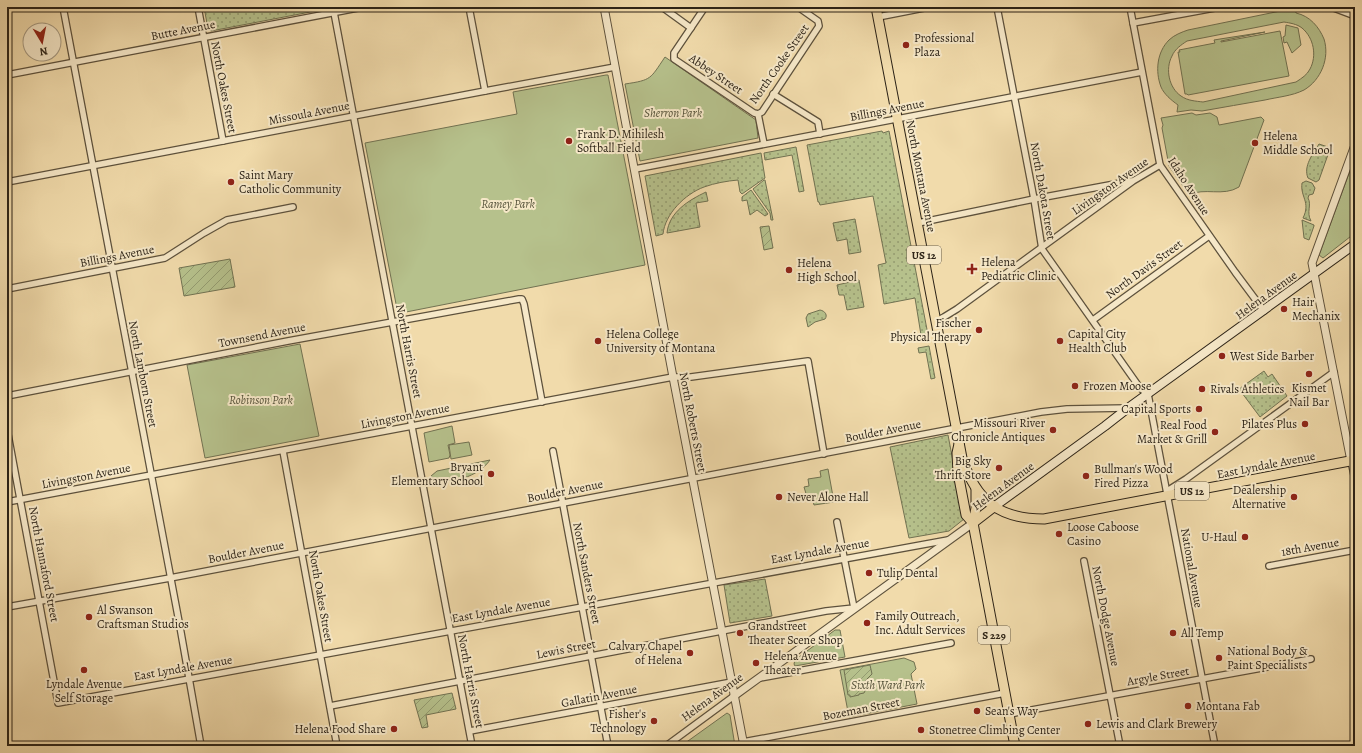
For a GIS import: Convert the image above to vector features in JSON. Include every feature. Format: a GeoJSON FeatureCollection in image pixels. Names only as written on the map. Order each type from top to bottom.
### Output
{"type":"FeatureCollection","features":[{"type":"Feature","properties":{"kind":"main road","name":"North Montana Avenue"},"geometry":{"type":"LineString","coordinates":[[876,7],[962,458],[967,472],[976,489],[986,501],[995,506]]}},
{"type":"Feature","properties":{"kind":"main road","name":"Helena Avenue"},"geometry":{"type":"LineString","coordinates":[[973,523],[1106,426],[1128,408],[1355,244]]}},
{"type":"Feature","properties":{"kind":"main road","name":"North Montana Avenue"},"geometry":{"type":"LineString","coordinates":[[959,444],[957,453],[958,474],[966,515],[973,523]]}},
{"type":"Feature","properties":{"kind":"main road","name":"East Lyndale Avenue"},"geometry":{"type":"LineString","coordinates":[[995,506],[1018,516],[1044,519],[1167,493],[1352,459]]}},
{"type":"Feature","properties":{"kind":"main road","name":"North Montana Avenue"},"geometry":{"type":"LineString","coordinates":[[976,489],[976,508],[973,523],[1016,746]]}},
{"type":"Feature","properties":{"kind":"street","name":"North Lamborn Street"},"geometry":{"type":"LineString","coordinates":[[63,7],[201,746]]}},
{"type":"Feature","properties":{"kind":"street","name":"North Oakes Street"},"geometry":{"type":"LineString","coordinates":[[198,7],[223,141]]}},
{"type":"Feature","properties":{"kind":"street","name":"Butte Avenue"},"geometry":{"type":"LineString","coordinates":[[7,75],[334,10],[363,7]]}},
{"type":"Feature","properties":{"kind":"street"},"geometry":{"type":"LineString","coordinates":[[469,7],[485,91]]}},
{"type":"Feature","properties":{"kind":"street","name":"North Roberts Street"},"geometry":{"type":"LineString","coordinates":[[604,7],[673,377],[744,744]]}},
{"type":"Feature","properties":{"kind":"street"},"geometry":{"type":"LineString","coordinates":[[662,7],[691,28]]}},
{"type":"Feature","properties":{"kind":"street","name":"Abbey Street"},"geometry":{"type":"LineString","coordinates":[[705,7],[674,53],[674,59],[754,113],[758,114]]}},
{"type":"Feature","properties":{"kind":"street","name":"North Cooke Street"},"geometry":{"type":"LineString","coordinates":[[764,144],[758,114],[762,112],[819,26],[818,21],[798,7]]}},
{"type":"Feature","properties":{"kind":"street"},"geometry":{"type":"LineString","coordinates":[[878,17],[929,7]]}},
{"type":"Feature","properties":{"kind":"street","name":"North Dakota Street"},"geometry":{"type":"LineString","coordinates":[[997,7],[1034,199],[1042,249],[1140,388],[1148,394]]}},
{"type":"Feature","properties":{"kind":"street","name":"Idaho Avenue"},"geometry":{"type":"LineString","coordinates":[[1130,7],[1160,165],[1209,236],[1264,311]]}},
{"type":"Feature","properties":{"kind":"street"},"geometry":{"type":"LineString","coordinates":[[1133,23],[1220,7]]}},
{"type":"Feature","properties":{"kind":"street"},"geometry":{"type":"LineString","coordinates":[[1331,7],[1355,16]]}},
{"type":"Feature","properties":{"kind":"street","name":"North Harris Street"},"geometry":{"type":"LineString","coordinates":[[334,10],[472,746]]}},
{"type":"Feature","properties":{"kind":"street","name":"Missoula Avenue"},"geometry":{"type":"LineString","coordinates":[[7,182],[615,67]]}},
{"type":"Feature","properties":{"kind":"street","name":"Billings Avenue"},"geometry":{"type":"LineString","coordinates":[[635,169],[898,120],[1142,72]]}},
{"type":"Feature","properties":{"kind":"street"},"geometry":{"type":"LineString","coordinates":[[773,94],[818,122],[820,134]]}},
{"type":"Feature","properties":{"kind":"street"},"geometry":{"type":"LineString","coordinates":[[1355,145],[1312,263],[1355,480]]}},
{"type":"Feature","properties":{"kind":"street","name":"Livingston Avenue"},"geometry":{"type":"LineString","coordinates":[[936,321],[957,309],[1042,249],[1133,181],[1160,165]]}},
{"type":"Feature","properties":{"kind":"street"},"geometry":{"type":"LineString","coordinates":[[918,223],[1034,199],[1133,181]]}},
{"type":"Feature","properties":{"kind":"street","name":"Billings Avenue"},"geometry":{"type":"LineString","coordinates":[[7,289],[165,258],[227,220],[292,207]]}},
{"type":"Feature","properties":{"kind":"street","name":"North Davis Street"},"geometry":{"type":"LineString","coordinates":[[1093,320],[1209,236]]}},
{"type":"Feature","properties":{"kind":"street","name":"Townsend Avenue"},"geometry":{"type":"LineString","coordinates":[[7,396],[516,299],[522,300],[524,304],[542,402]]}},
{"type":"Feature","properties":{"kind":"street","name":"Livingston Avenue"},"geometry":{"type":"LineString","coordinates":[[7,502],[673,377],[691,377],[808,361],[824,454]]}},
{"type":"Feature","properties":{"kind":"street"},"geometry":{"type":"LineString","coordinates":[[1167,493],[1334,372]]}},
{"type":"Feature","properties":{"kind":"street","name":"National Avenue"},"geometry":{"type":"LineString","coordinates":[[1148,394],[1215,746]]}},
{"type":"Feature","properties":{"kind":"street","name":"Boulder Avenue"},"geometry":{"type":"LineString","coordinates":[[7,608],[1041,412],[1067,409],[1128,408]]}},
{"type":"Feature","properties":{"kind":"street","name":"North Hannaford Street"},"geometry":{"type":"LineString","coordinates":[[7,429],[58,703]]}},
{"type":"Feature","properties":{"kind":"street"},"geometry":{"type":"LineString","coordinates":[[1352,459],[1355,445]]}},
{"type":"Feature","properties":{"kind":"street","name":"North Oakes Street"},"geometry":{"type":"LineString","coordinates":[[284,451],[337,746]]}},
{"type":"Feature","properties":{"kind":"street","name":"North Sanders Street"},"geometry":{"type":"LineString","coordinates":[[553,451],[608,746]]}},
{"type":"Feature","properties":{"kind":"street"},"geometry":{"type":"LineString","coordinates":[[837,522],[854,608]]}},
{"type":"Feature","properties":{"kind":"street","name":"Helena Avenue"},"geometry":{"type":"LineString","coordinates":[[666,746],[973,523]]}},
{"type":"Feature","properties":{"kind":"street","name":"East Lyndale Avenue"},"geometry":{"type":"LineString","coordinates":[[58,703],[949,540]]}},
{"type":"Feature","properties":{"kind":"street","name":"18th Avenue"},"geometry":{"type":"LineString","coordinates":[[1269,566],[1355,550]]}},
{"type":"Feature","properties":{"kind":"street","name":"North Dodge Avenue"},"geometry":{"type":"LineString","coordinates":[[1084,561],[1120,746]]}},
{"type":"Feature","properties":{"kind":"street","name":"Lewis Street"},"geometry":{"type":"LineString","coordinates":[[330,706],[722,630],[826,611],[854,608]]}},
{"type":"Feature","properties":{"kind":"street"},"geometry":{"type":"LineString","coordinates":[[758,678],[951,643]]}},
{"type":"Feature","properties":{"kind":"street","name":"Argyle Street"},"geometry":{"type":"LineString","coordinates":[[1009,714],[1311,659]]}},
{"type":"Feature","properties":{"kind":"street","name":"Gallatin Avenue"},"geometry":{"type":"LineString","coordinates":[[470,731],[732,682]]}},
{"type":"Feature","properties":{"kind":"street","name":"Bozeman Street"},"geometry":{"type":"LineString","coordinates":[[744,744],[1005,693]]}},
{"type":"Feature","properties":{"kind":"green space"},"geometry":{"type":"Polygon","coordinates":[[[204,7],[328,7],[326,9],[211,31],[208,29],[204,7]]]}},
{"type":"Feature","properties":{"kind":"green space"},"geometry":{"type":"Polygon","coordinates":[[[1295,8],[1296,13],[1310,19],[1317,26],[1326,46],[1325,61],[1323,68],[1310,86],[1295,94],[1202,111],[1191,110],[1177,112],[1178,105],[1168,97],[1161,87],[1158,75],[1158,62],[1162,50],[1169,40],[1188,30],[1295,8]],[[1284,22],[1187,41],[1176,49],[1170,61],[1169,78],[1177,93],[1186,99],[1203,102],[1296,82],[1306,75],[1312,64],[1314,53],[1312,42],[1302,28],[1284,22]]]}},
{"type":"Feature","properties":{"kind":"green space"},"geometry":{"type":"Polygon","coordinates":[[[1286,25],[1298,28],[1301,45],[1292,53],[1287,42],[1284,43],[1283,37],[1285,36],[1286,25]]]}},
{"type":"Feature","properties":{"kind":"green space"},"geometry":{"type":"Polygon","coordinates":[[[1280,31],[1289,76],[1188,95],[1185,94],[1178,52],[1180,52],[1179,50],[1215,43],[1214,40],[1265,32],[1221,42],[1280,31]]]}},
{"type":"Feature","properties":{"kind":"green space","name":"Sherron Park"},"geometry":{"type":"Polygon","coordinates":[[[665,57],[756,120],[758,138],[640,161],[625,84],[646,80],[653,74],[665,57]]]}},
{"type":"Feature","properties":{"kind":"green space","name":"Ramey Park"},"geometry":{"type":"Polygon","coordinates":[[[608,75],[645,265],[401,313],[397,309],[365,143],[517,114],[513,92],[608,75]]]}},
{"type":"Feature","properties":{"kind":"green space"},"geometry":{"type":"Polygon","coordinates":[[[1192,113],[1196,115],[1210,113],[1217,117],[1219,125],[1261,117],[1264,120],[1239,187],[1227,191],[1201,192],[1189,195],[1169,166],[1161,118],[1192,113]]]}},
{"type":"Feature","properties":{"kind":"green space"},"geometry":{"type":"Polygon","coordinates":[[[882,131],[883,133],[889,131],[929,340],[920,341],[921,335],[915,298],[884,304],[878,265],[886,263],[873,196],[820,205],[818,202],[807,145],[882,131]]]}},
{"type":"Feature","properties":{"kind":"green space"},"geometry":{"type":"Polygon","coordinates":[[[1319,144],[1330,149],[1319,180],[1316,182],[1308,178],[1307,169],[1309,160],[1319,144]]]}},
{"type":"Feature","properties":{"kind":"green space"},"geometry":{"type":"Polygon","coordinates":[[[796,147],[804,191],[799,192],[792,155],[765,160],[764,153],[796,147]]]}},
{"type":"Feature","properties":{"kind":"green space"},"geometry":{"type":"Polygon","coordinates":[[[761,153],[765,178],[742,194],[740,192],[738,180],[717,183],[697,190],[690,194],[677,206],[668,219],[663,234],[656,236],[645,176],[761,153]]]}},
{"type":"Feature","properties":{"kind":"green space"},"geometry":{"type":"Polygon","coordinates":[[[1355,157],[1355,233],[1323,258],[1319,255],[1355,157]]]}},
{"type":"Feature","properties":{"kind":"green space"},"geometry":{"type":"Polygon","coordinates":[[[764,180],[773,220],[771,220],[770,213],[753,189],[764,180]]]}},
{"type":"Feature","properties":{"kind":"green space"},"geometry":{"type":"Polygon","coordinates":[[[1306,181],[1312,183],[1315,188],[1313,194],[1309,195],[1308,198],[1309,215],[1311,221],[1303,218],[1306,204],[1302,192],[1302,183],[1306,181]]]}},
{"type":"Feature","properties":{"kind":"green space"},"geometry":{"type":"Polygon","coordinates":[[[751,190],[768,214],[765,216],[757,210],[750,215],[747,200],[742,201],[742,197],[751,190]]]}},
{"type":"Feature","properties":{"kind":"green space"},"geometry":{"type":"Polygon","coordinates":[[[706,192],[708,201],[696,203],[700,227],[667,233],[676,213],[687,203],[706,192]]]}},
{"type":"Feature","properties":{"kind":"green space"},"geometry":{"type":"Polygon","coordinates":[[[855,219],[861,252],[849,254],[847,239],[837,241],[833,223],[855,219]]]}},
{"type":"Feature","properties":{"kind":"green space"},"geometry":{"type":"Polygon","coordinates":[[[1302,220],[1314,225],[1309,240],[1304,238],[1302,220]]]}},
{"type":"Feature","properties":{"kind":"green space"},"geometry":{"type":"Polygon","coordinates":[[[769,226],[773,248],[764,250],[760,227],[769,226]]]}},
{"type":"Feature","properties":{"kind":"green space"},"geometry":{"type":"Polygon","coordinates":[[[230,259],[235,287],[184,296],[179,268],[230,259]]]}},
{"type":"Feature","properties":{"kind":"green space"},"geometry":{"type":"Polygon","coordinates":[[[859,280],[864,307],[847,310],[844,295],[839,295],[837,285],[859,280]]]}},
{"type":"Feature","properties":{"kind":"green space"},"geometry":{"type":"Polygon","coordinates":[[[820,310],[826,313],[825,319],[815,322],[808,327],[806,318],[808,314],[820,310]]]}},
{"type":"Feature","properties":{"kind":"green space","name":"Robinson Park"},"geometry":{"type":"Polygon","coordinates":[[[300,344],[319,436],[205,458],[187,365],[300,344]]]}},
{"type":"Feature","properties":{"kind":"green space"},"geometry":{"type":"Polygon","coordinates":[[[929,346],[935,378],[931,379],[926,352],[919,353],[918,348],[929,346]]]}},
{"type":"Feature","properties":{"kind":"green space"},"geometry":{"type":"Polygon","coordinates":[[[1264,371],[1268,377],[1272,374],[1287,396],[1260,417],[1239,389],[1264,371]]]}},
{"type":"Feature","properties":{"kind":"green space"},"geometry":{"type":"Polygon","coordinates":[[[452,426],[455,443],[448,445],[450,455],[449,458],[429,462],[424,433],[452,426]]]}},
{"type":"Feature","properties":{"kind":"green space"},"geometry":{"type":"Polygon","coordinates":[[[948,435],[964,519],[949,531],[909,538],[890,447],[948,435]]]}},
{"type":"Feature","properties":{"kind":"green space"},"geometry":{"type":"Polygon","coordinates":[[[469,442],[472,455],[451,459],[449,445],[469,442]]]}},
{"type":"Feature","properties":{"kind":"green space"},"geometry":{"type":"Polygon","coordinates":[[[490,460],[479,471],[464,478],[447,481],[432,478],[431,476],[437,471],[490,460]]]}},
{"type":"Feature","properties":{"kind":"green space"},"geometry":{"type":"Polygon","coordinates":[[[828,469],[834,502],[814,505],[812,497],[807,497],[804,487],[809,486],[808,479],[821,477],[820,471],[828,469]]]}},
{"type":"Feature","properties":{"kind":"green space"},"geometry":{"type":"Polygon","coordinates":[[[765,579],[772,616],[730,623],[724,585],[765,579]]]}},
{"type":"Feature","properties":{"kind":"green space"},"geometry":{"type":"Polygon","coordinates":[[[835,630],[840,630],[845,657],[795,666],[795,660],[835,630]]]}},
{"type":"Feature","properties":{"kind":"green space","name":"Sixth Ward Park"},"geometry":{"type":"Polygon","coordinates":[[[904,658],[914,662],[916,669],[911,674],[917,704],[849,717],[840,670],[904,658]]]}},
{"type":"Feature","properties":{"kind":"green space"},"geometry":{"type":"Polygon","coordinates":[[[870,665],[872,674],[865,681],[866,689],[864,693],[850,697],[850,695],[848,695],[844,670],[870,665]]]}},
{"type":"Feature","properties":{"kind":"green space"},"geometry":{"type":"Polygon","coordinates":[[[452,693],[456,709],[426,715],[428,727],[422,728],[414,700],[452,693]]]}},
{"type":"Feature","properties":{"kind":"green space"},"geometry":{"type":"Polygon","coordinates":[[[727,713],[730,715],[735,746],[681,746],[727,713]]]}},
{"type":"Feature","properties":{"kind":"place","name":"Professional Plaza"},"geometry":{"type":"Point","coordinates":[906,45]}},
{"type":"Feature","properties":{"kind":"place","name":"Frank D. Mihilesh Softball Field"},"geometry":{"type":"Point","coordinates":[569,141]}},
{"type":"Feature","properties":{"kind":"place","name":"Helena Middle School"},"geometry":{"type":"Point","coordinates":[1255,143]}},
{"type":"Feature","properties":{"kind":"place","name":"Saint Mary Catholic Community"},"geometry":{"type":"Point","coordinates":[231,182]}},
{"type":"Feature","properties":{"kind":"place","name":"Helena Pediatric Clinic"},"geometry":{"type":"Point","coordinates":[972,269]}},
{"type":"Feature","properties":{"kind":"place","name":"Helena High School"},"geometry":{"type":"Point","coordinates":[789,270]}},
{"type":"Feature","properties":{"kind":"place","name":"Hair Mechanix"},"geometry":{"type":"Point","coordinates":[1284,309]}},
{"type":"Feature","properties":{"kind":"place","name":"Fischer Physical Therapy"},"geometry":{"type":"Point","coordinates":[979,330]}},
{"type":"Feature","properties":{"kind":"place","name":"Helena College University of Montana"},"geometry":{"type":"Point","coordinates":[598,341]}},
{"type":"Feature","properties":{"kind":"place","name":"Capital City Health Club"},"geometry":{"type":"Point","coordinates":[1060,341]}},
{"type":"Feature","properties":{"kind":"place","name":"West Side Barber"},"geometry":{"type":"Point","coordinates":[1222,356]}},
{"type":"Feature","properties":{"kind":"place","name":"Kismet Nail Bar"},"geometry":{"type":"Point","coordinates":[1309,374]}},
{"type":"Feature","properties":{"kind":"place","name":"Frozen Moose"},"geometry":{"type":"Point","coordinates":[1075,386]}},
{"type":"Feature","properties":{"kind":"place","name":"Rivals Athletics"},"geometry":{"type":"Point","coordinates":[1202,389]}},
{"type":"Feature","properties":{"kind":"place","name":"Capital Sports"},"geometry":{"type":"Point","coordinates":[1199,409]}},
{"type":"Feature","properties":{"kind":"place","name":"Pilates Plus"},"geometry":{"type":"Point","coordinates":[1305,424]}},
{"type":"Feature","properties":{"kind":"place","name":"Missouri River Chronicle Antiques"},"geometry":{"type":"Point","coordinates":[1053,430]}},
{"type":"Feature","properties":{"kind":"place","name":"Real Food Market & Grill"},"geometry":{"type":"Point","coordinates":[1215,432]}},
{"type":"Feature","properties":{"kind":"place","name":"Big Sky Thrift Store"},"geometry":{"type":"Point","coordinates":[999,468]}},
{"type":"Feature","properties":{"kind":"place","name":"Bryant Elementary School"},"geometry":{"type":"Point","coordinates":[491,474]}},
{"type":"Feature","properties":{"kind":"place","name":"Bullman's Wood Fired Pizza"},"geometry":{"type":"Point","coordinates":[1086,476]}},
{"type":"Feature","properties":{"kind":"place","name":"Never Alone Hall"},"geometry":{"type":"Point","coordinates":[779,497]}},
{"type":"Feature","properties":{"kind":"place","name":"Dealership Alternative"},"geometry":{"type":"Point","coordinates":[1294,497]}},
{"type":"Feature","properties":{"kind":"place","name":"Loose Caboose Casino"},"geometry":{"type":"Point","coordinates":[1059,534]}},
{"type":"Feature","properties":{"kind":"place","name":"U-Haul"},"geometry":{"type":"Point","coordinates":[1245,537]}},
{"type":"Feature","properties":{"kind":"place","name":"Tulip Dental"},"geometry":{"type":"Point","coordinates":[869,573]}},
{"type":"Feature","properties":{"kind":"place","name":"Al Swanson Craftsman Studios"},"geometry":{"type":"Point","coordinates":[89,617]}},
{"type":"Feature","properties":{"kind":"place","name":"Family Outreach, Inc. Adult Services"},"geometry":{"type":"Point","coordinates":[867,623]}},
{"type":"Feature","properties":{"kind":"place","name":"Grandstreet Theater Scene Shop"},"geometry":{"type":"Point","coordinates":[740,633]}},
{"type":"Feature","properties":{"kind":"place","name":"All Temp"},"geometry":{"type":"Point","coordinates":[1173,633]}},
{"type":"Feature","properties":{"kind":"place","name":"Calvary Chapel of Helena"},"geometry":{"type":"Point","coordinates":[690,653]}},
{"type":"Feature","properties":{"kind":"place","name":"National Body & Paint Specialists"},"geometry":{"type":"Point","coordinates":[1219,658]}},
{"type":"Feature","properties":{"kind":"place","name":"Helena Avenue Theater"},"geometry":{"type":"Point","coordinates":[756,663]}},
{"type":"Feature","properties":{"kind":"place","name":"Lyndale Avenue Self Storage"},"geometry":{"type":"Point","coordinates":[84,670]}},
{"type":"Feature","properties":{"kind":"place","name":"Montana Fab"},"geometry":{"type":"Point","coordinates":[1188,706]}},
{"type":"Feature","properties":{"kind":"place","name":"Sean's Way"},"geometry":{"type":"Point","coordinates":[977,711]}},
{"type":"Feature","properties":{"kind":"place","name":"Fisher's Technology"},"geometry":{"type":"Point","coordinates":[654,721]}},
{"type":"Feature","properties":{"kind":"place","name":"Lewis and Clark Brewery"},"geometry":{"type":"Point","coordinates":[1088,724]}},
{"type":"Feature","properties":{"kind":"place","name":"Helena Food Share"},"geometry":{"type":"Point","coordinates":[394,729]}},
{"type":"Feature","properties":{"kind":"place","name":"Stonetree Climbing Center"},"geometry":{"type":"Point","coordinates":[921,730]}}]}
